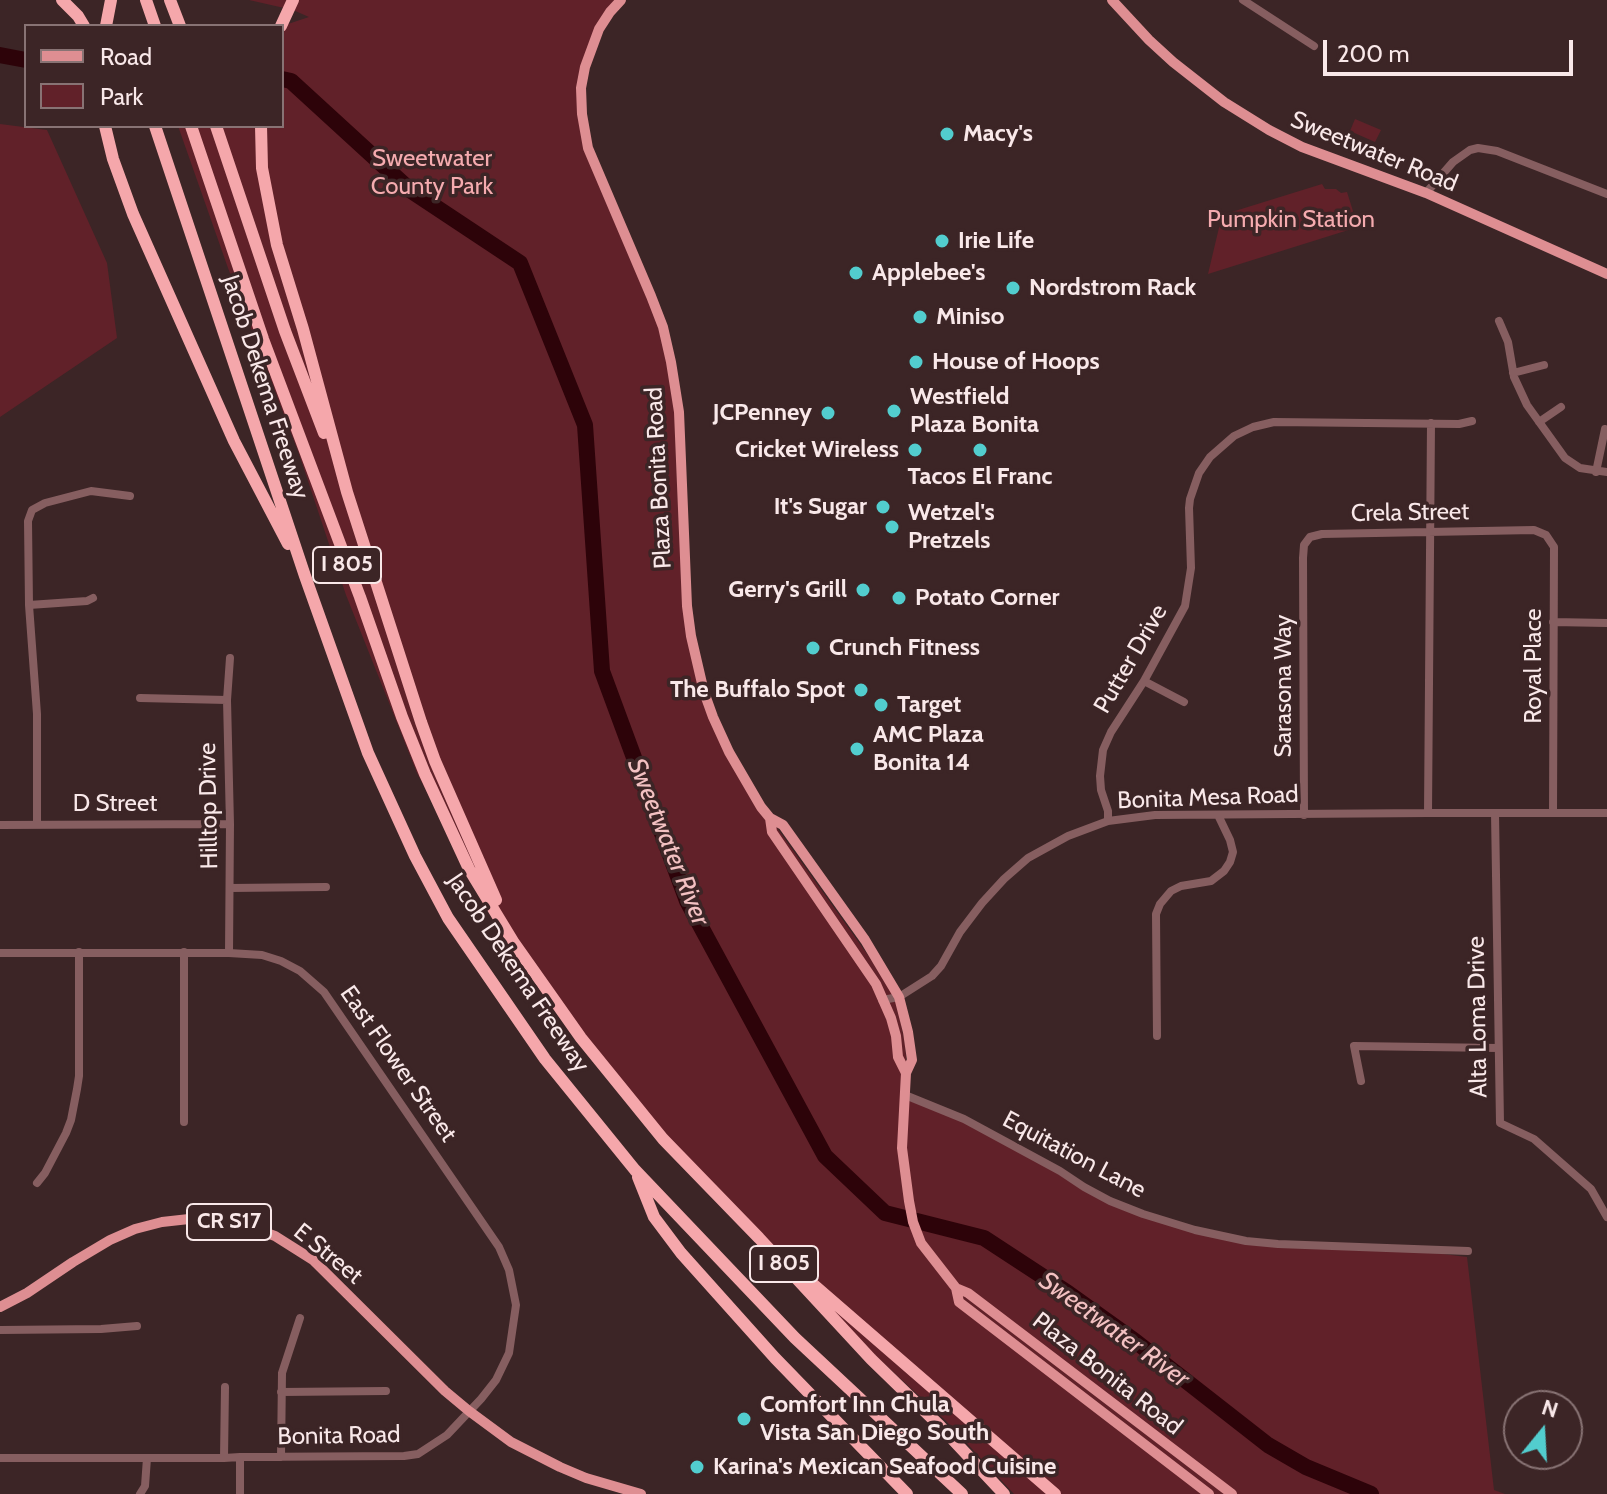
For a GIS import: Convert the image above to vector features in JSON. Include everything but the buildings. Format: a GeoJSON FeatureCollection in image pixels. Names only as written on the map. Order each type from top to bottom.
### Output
{"type":"FeatureCollection","features":[{"type":"Feature","properties":{"kind":"highway"},"geometry":{"type":"LineString","coordinates":[[62,0],[83,24]]}},
{"type":"Feature","properties":{"kind":"highway"},"geometry":{"type":"LineString","coordinates":[[106,24],[109,0]]}},
{"type":"Feature","properties":{"kind":"highway"},"geometry":{"type":"LineString","coordinates":[[109,0],[115,24]]}},
{"type":"Feature","properties":{"kind":"highway"},"geometry":{"type":"LineString","coordinates":[[146,0],[154,24]]}},
{"type":"Feature","properties":{"kind":"highway"},"geometry":{"type":"LineString","coordinates":[[170,0],[179,24]]}},
{"type":"Feature","properties":{"kind":"highway"},"geometry":{"type":"LineString","coordinates":[[282,24],[292,1]]}},
{"type":"Feature","properties":{"kind":"highway"},"geometry":{"type":"LineString","coordinates":[[105,128],[133,214],[234,441],[305,576]]}},
{"type":"Feature","properties":{"kind":"highway","name":"Jacob Dekema Freeway"},"geometry":{"type":"LineString","coordinates":[[153,128],[163,146],[305,576],[368,753],[415,856],[448,918],[545,1059],[635,1170],[795,1338],[962,1494]]}},
{"type":"Feature","properties":{"kind":"highway","name":"Jacob Dekema Freeway"},"geometry":{"type":"LineString","coordinates":[[192,128],[263,339],[419,760],[469,869],[514,943],[581,1038],[663,1139],[1004,1494]]}},
{"type":"Feature","properties":{"kind":"highway"},"geometry":{"type":"LineString","coordinates":[[217,128],[285,331],[347,492]]}},
{"type":"Feature","properties":{"kind":"highway"},"geometry":{"type":"LineString","coordinates":[[261,128],[262,168],[277,245],[347,492],[425,735],[514,943]]}},
{"type":"Feature","properties":{"kind":"highway"},"geometry":{"type":"LineString","coordinates":[[635,1170],[654,1217],[681,1253],[775,1358],[907,1494]]}},
{"type":"Feature","properties":{"kind":"highway"},"geometry":{"type":"LineString","coordinates":[[759,1238],[1055,1494]]}},
{"type":"Feature","properties":{"kind":"main road","name":"Plaza Bonita Road"},"geometry":{"type":"LineString","coordinates":[[621,0],[599,29],[585,67],[581,88],[582,114],[588,148],[651,296],[663,327],[671,362],[679,412],[687,606],[704,692],[729,752],[770,818],[772,832],[876,984],[891,1018],[898,1057],[906,1073]]}},
{"type":"Feature","properties":{"kind":"main road","name":"Sweetwater Road"},"geometry":{"type":"LineString","coordinates":[[1112,0],[1173,62],[1224,102],[1269,130],[1302,147],[1426,193],[1607,272]]}},
{"type":"Feature","properties":{"kind":"main road","name":"Plaza Bonita Road"},"geometry":{"type":"LineString","coordinates":[[770,818],[783,825],[865,940],[899,997],[912,1060],[906,1073],[902,1148],[913,1222],[921,1243],[956,1288],[959,1302],[1209,1494]]}},
{"type":"Feature","properties":{"kind":"main road","name":"E Street"},"geometry":{"type":"LineString","coordinates":[[0,1307],[110,1240],[135,1229],[189,1219],[232,1222],[275,1236],[313,1260],[469,1411]]}},
{"type":"Feature","properties":{"kind":"main road","name":"Plaza Bonita Road"},"geometry":{"type":"LineString","coordinates":[[956,1288],[968,1293],[1232,1494]]}},
{"type":"Feature","properties":{"kind":"main road","name":"CR S17"},"geometry":{"type":"LineString","coordinates":[[469,1411],[511,1442],[560,1467],[608,1490],[641,1494]]}},
{"type":"Feature","properties":{"kind":"street"},"geometry":{"type":"LineString","coordinates":[[1243,0],[1314,46]]}},
{"type":"Feature","properties":{"kind":"street"},"geometry":{"type":"LineString","coordinates":[[1426,193],[1453,162],[1478,148],[1497,151],[1607,194]]}},
{"type":"Feature","properties":{"kind":"street"},"geometry":{"type":"LineString","coordinates":[[1499,321],[1508,342],[1513,373],[1527,405],[1539,422],[1565,458],[1580,468],[1607,472]]}},
{"type":"Feature","properties":{"kind":"street"},"geometry":{"type":"LineString","coordinates":[[1513,373],[1544,365]]}},
{"type":"Feature","properties":{"kind":"street"},"geometry":{"type":"LineString","coordinates":[[1539,422],[1561,407]]}},
{"type":"Feature","properties":{"kind":"street","name":"Putter Drive"},"geometry":{"type":"LineString","coordinates":[[1108,821],[1100,783],[1101,759],[1111,732],[1144,681],[1185,606],[1191,568],[1190,499],[1199,473],[1218,449],[1244,431],[1274,422],[1459,424],[1472,421]]}},
{"type":"Feature","properties":{"kind":"street"},"geometry":{"type":"LineString","coordinates":[[1428,813],[1431,423]]}},
{"type":"Feature","properties":{"kind":"street"},"geometry":{"type":"LineString","coordinates":[[1596,472],[1605,429]]}},
{"type":"Feature","properties":{"kind":"street"},"geometry":{"type":"LineString","coordinates":[[37,824],[37,714],[29,605],[28,521],[32,510],[45,503],[91,491],[130,496]]}},
{"type":"Feature","properties":{"kind":"street","name":"Crela Street"},"geometry":{"type":"LineString","coordinates":[[1303,558],[1304,545],[1310,537],[1322,534],[1534,530]]}},
{"type":"Feature","properties":{"kind":"street","name":"Royal Place"},"geometry":{"type":"LineString","coordinates":[[1534,530],[1546,535],[1554,547],[1553,813]]}},
{"type":"Feature","properties":{"kind":"street","name":"Sarasona Way"},"geometry":{"type":"LineString","coordinates":[[1303,558],[1304,815]]}},
{"type":"Feature","properties":{"kind":"street"},"geometry":{"type":"LineString","coordinates":[[29,605],[93,598]]}},
{"type":"Feature","properties":{"kind":"street"},"geometry":{"type":"LineString","coordinates":[[1553,622],[1607,623]]}},
{"type":"Feature","properties":{"kind":"street","name":"Hilltop Drive"},"geometry":{"type":"LineString","coordinates":[[229,953],[227,700],[230,658]]}},
{"type":"Feature","properties":{"kind":"street"},"geometry":{"type":"LineString","coordinates":[[1144,681],[1184,702]]}},
{"type":"Feature","properties":{"kind":"street"},"geometry":{"type":"LineString","coordinates":[[140,698],[227,700]]}},
{"type":"Feature","properties":{"kind":"street","name":"Alta Loma Drive"},"geometry":{"type":"LineString","coordinates":[[1495,813],[1500,1123],[1534,1139],[1546,1149],[1591,1189],[1607,1217]]}},
{"type":"Feature","properties":{"kind":"street","name":"Bonita Mesa Road"},"geometry":{"type":"LineString","coordinates":[[882,1000],[899,997],[932,976],[982,903],[1028,858],[1068,836],[1108,821],[1155,815],[1607,813]]}},
{"type":"Feature","properties":{"kind":"street"},"geometry":{"type":"LineString","coordinates":[[1157,1036],[1156,914],[1171,891],[1181,886],[1211,881],[1230,862],[1233,852],[1230,840],[1218,815]]}},
{"type":"Feature","properties":{"kind":"street","name":"D Street"},"geometry":{"type":"LineString","coordinates":[[0,825],[230,824]]}},
{"type":"Feature","properties":{"kind":"street"},"geometry":{"type":"LineString","coordinates":[[230,888],[326,887]]}},
{"type":"Feature","properties":{"kind":"street"},"geometry":{"type":"LineString","coordinates":[[37,1183],[66,1133],[77,1089],[79,952]]}},
{"type":"Feature","properties":{"kind":"street"},"geometry":{"type":"LineString","coordinates":[[184,952],[184,1122]]}},
{"type":"Feature","properties":{"kind":"street","name":"East Flower Street"},"geometry":{"type":"LineString","coordinates":[[0,953],[184,952],[262,955],[300,971],[324,992],[499,1247],[509,1270],[516,1305],[509,1353],[496,1380],[469,1411]]}},
{"type":"Feature","properties":{"kind":"street"},"geometry":{"type":"LineString","coordinates":[[1361,1081],[1354,1046],[1498,1048]]}},
{"type":"Feature","properties":{"kind":"street","name":"Equitation Lane"},"geometry":{"type":"LineString","coordinates":[[905,1095],[964,1119],[1110,1201],[1195,1230],[1278,1244],[1468,1251]]}},
{"type":"Feature","properties":{"kind":"street"},"geometry":{"type":"LineString","coordinates":[[281,1457],[282,1373],[300,1318]]}},
{"type":"Feature","properties":{"kind":"street"},"geometry":{"type":"LineString","coordinates":[[0,1330],[137,1326]]}},
{"type":"Feature","properties":{"kind":"street"},"geometry":{"type":"LineString","coordinates":[[224,1458],[225,1387]]}},
{"type":"Feature","properties":{"kind":"street"},"geometry":{"type":"LineString","coordinates":[[281,1392],[386,1391]]}},
{"type":"Feature","properties":{"kind":"street","name":"Bonita Road"},"geometry":{"type":"LineString","coordinates":[[0,1458],[404,1456],[418,1454],[447,1435],[469,1411]]}},
{"type":"Feature","properties":{"kind":"street"},"geometry":{"type":"LineString","coordinates":[[240,1457],[240,1494]]}},
{"type":"Feature","properties":{"kind":"street"},"geometry":{"type":"LineString","coordinates":[[140,1494],[145,1486],[147,1458]]}},
{"type":"Feature","properties":{"kind":"green space","name":"Sweetwater County Park"},"geometry":{"type":"Polygon","coordinates":[[[249,0],[621,0],[588,56],[583,125],[652,295],[674,377],[686,599],[705,694],[750,790],[896,999],[905,1044],[905,1099],[964,1120],[1107,1199],[1227,1240],[1467,1257],[1494,1490],[1505,1494],[1014,1494],[946,1421],[875,1355],[664,1141],[580,1038],[468,871],[417,773],[346,595],[299,454],[179,128],[284,128],[284,25],[309,17],[249,0]]]}},
{"type":"Feature","properties":{"kind":"green space"},"geometry":{"type":"Polygon","coordinates":[[[1355,119],[1381,130],[1375,142],[1350,131],[1355,119]]]}},
{"type":"Feature","properties":{"kind":"green space"},"geometry":{"type":"Polygon","coordinates":[[[0,124],[47,130],[107,263],[117,338],[0,417],[0,124]]]}},
{"type":"Feature","properties":{"kind":"green space","name":"Pumpkin Station"},"geometry":{"type":"Polygon","coordinates":[[[1322,184],[1325,189],[1347,192],[1358,227],[1208,274],[1222,215],[1322,184]]]}},
{"type":"Feature","properties":{"kind":"waterway","name":"Sweetwater River"},"geometry":{"type":"LineString","coordinates":[[0,55],[24,60]]}},
{"type":"Feature","properties":{"kind":"waterway","name":"Sweetwater River"},"geometry":{"type":"LineString","coordinates":[[284,79],[291,81],[410,190],[520,263],[585,425],[602,671],[687,901],[825,1156],[885,1213],[984,1238],[1135,1341],[1268,1445],[1306,1467],[1371,1494]]}},
{"type":"Feature","properties":{"kind":"place","name":"Macy's"},"geometry":{"type":"Point","coordinates":[947,134]}},
{"type":"Feature","properties":{"kind":"place","name":"Irie Life"},"geometry":{"type":"Point","coordinates":[942,241]}},
{"type":"Feature","properties":{"kind":"place","name":"Applebee's"},"geometry":{"type":"Point","coordinates":[856,273]}},
{"type":"Feature","properties":{"kind":"place","name":"Nordstrom Rack"},"geometry":{"type":"Point","coordinates":[1013,288]}},
{"type":"Feature","properties":{"kind":"place","name":"Miniso"},"geometry":{"type":"Point","coordinates":[920,317]}},
{"type":"Feature","properties":{"kind":"place","name":"House of Hoops"},"geometry":{"type":"Point","coordinates":[916,362]}},
{"type":"Feature","properties":{"kind":"place","name":"Westfield Plaza Bonita"},"geometry":{"type":"Point","coordinates":[894,411]}},
{"type":"Feature","properties":{"kind":"place","name":"JCPenney"},"geometry":{"type":"Point","coordinates":[828,413]}},
{"type":"Feature","properties":{"kind":"place","name":"Cricket Wireless"},"geometry":{"type":"Point","coordinates":[915,450]}},
{"type":"Feature","properties":{"kind":"place","name":"Tacos El Franc"},"geometry":{"type":"Point","coordinates":[980,450]}},
{"type":"Feature","properties":{"kind":"place","name":"It's Sugar"},"geometry":{"type":"Point","coordinates":[883,507]}},
{"type":"Feature","properties":{"kind":"place","name":"Wetzel's Pretzels"},"geometry":{"type":"Point","coordinates":[892,527]}},
{"type":"Feature","properties":{"kind":"place","name":"Gerry's Grill"},"geometry":{"type":"Point","coordinates":[863,590]}},
{"type":"Feature","properties":{"kind":"place","name":"Potato Corner"},"geometry":{"type":"Point","coordinates":[899,598]}},
{"type":"Feature","properties":{"kind":"place","name":"Crunch Fitness"},"geometry":{"type":"Point","coordinates":[813,648]}},
{"type":"Feature","properties":{"kind":"place","name":"The Buffalo Spot"},"geometry":{"type":"Point","coordinates":[861,690]}},
{"type":"Feature","properties":{"kind":"place","name":"Target"},"geometry":{"type":"Point","coordinates":[881,705]}},
{"type":"Feature","properties":{"kind":"place","name":"AMC Plaza Bonita 14"},"geometry":{"type":"Point","coordinates":[857,749]}},
{"type":"Feature","properties":{"kind":"place","name":"Comfort Inn Chula Vista San Diego South"},"geometry":{"type":"Point","coordinates":[744,1419]}},
{"type":"Feature","properties":{"kind":"place","name":"Karina's Mexican Seafood Cuisine"},"geometry":{"type":"Point","coordinates":[697,1467]}}]}
